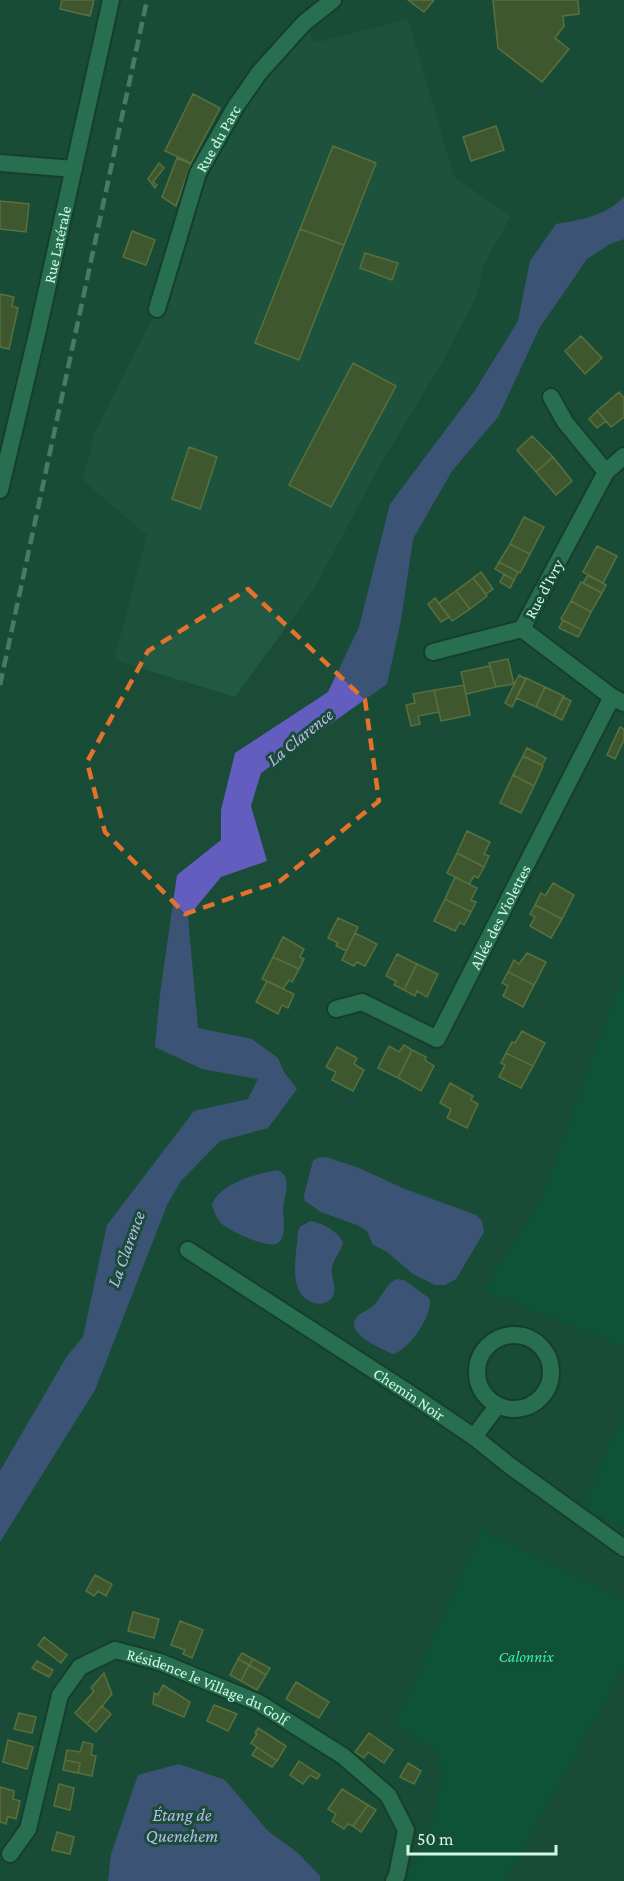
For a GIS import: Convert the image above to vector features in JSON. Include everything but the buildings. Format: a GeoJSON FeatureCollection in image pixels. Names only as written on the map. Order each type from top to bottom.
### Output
{"type":"FeatureCollection","features":[{"type":"Feature","properties":{"kind":"street","name":"Rue Latérale"},"geometry":{"type":"LineString","coordinates":[[0,490],[111,0]]}},
{"type":"Feature","properties":{"kind":"street","name":"Rue du Parc"},"geometry":{"type":"LineString","coordinates":[[158,309],[198,173],[236,106],[259,73],[304,23],[333,0]]}},
{"type":"Feature","properties":{"kind":"street"},"geometry":{"type":"LineString","coordinates":[[2,161],[74,169]]}},
{"type":"Feature","properties":{"kind":"street"},"geometry":{"type":"LineString","coordinates":[[551,397],[565,422],[606,472]]}},
{"type":"Feature","properties":{"kind":"street","name":"Rue d'Ivry"},"geometry":{"type":"LineString","coordinates":[[618,700],[522,629],[606,472],[624,456]]}},
{"type":"Feature","properties":{"kind":"street"},"geometry":{"type":"LineString","coordinates":[[433,652],[522,629]]}},
{"type":"Feature","properties":{"kind":"street","name":"Allée des Violettes"},"geometry":{"type":"LineString","coordinates":[[336,1009],[362,1002],[437,1039],[618,700]]}},
{"type":"Feature","properties":{"kind":"street","name":"Chemin Noir"},"geometry":{"type":"LineString","coordinates":[[188,1250],[474,1437],[624,1548]]}},
{"type":"Feature","properties":{"kind":"street"},"geometry":{"type":"LineString","coordinates":[[507,1334],[523,1335],[537,1342],[547,1354],[552,1369],[549,1385],[541,1398],[528,1407],[512,1409],[497,1406],[484,1396],[477,1382],[476,1366],[482,1351],[493,1340],[507,1334]]}},
{"type":"Feature","properties":{"kind":"street"},"geometry":{"type":"LineString","coordinates":[[474,1437],[497,1406]]}},
{"type":"Feature","properties":{"kind":"street","name":"Résidence le Village du Golf"},"geometry":{"type":"LineString","coordinates":[[10,1854],[28,1829],[60,1695],[80,1667],[115,1650],[160,1662],[259,1703],[343,1756],[388,1795],[406,1830],[394,1881]]}},
{"type":"Feature","properties":{"kind":"highlighted area"},"geometry":{"type":"Polygon","coordinates":[[[248,589],[365,700],[379,801],[280,881],[185,914],[105,832],[87,762],[148,651],[248,589]]]}},
{"type":"Feature","properties":{"kind":"shaded area"},"geometry":{"type":"Polygon","coordinates":[[[408,19],[454,177],[511,216],[483,266],[478,293],[442,363],[381,463],[314,589],[235,697],[114,660],[147,535],[83,480],[95,432],[157,309],[198,173],[236,106],[304,23],[315,43],[408,19]]]}},
{"type":"Feature","properties":{"kind":"green space"},"geometry":{"type":"Polygon","coordinates":[[[624,971],[624,1347],[484,1290],[540,1202],[624,971]]]}},
{"type":"Feature","properties":{"kind":"green space"},"geometry":{"type":"Polygon","coordinates":[[[624,1411],[624,1528],[583,1506],[624,1411]]]}},
{"type":"Feature","properties":{"kind":"green space","name":"Calonnix"},"geometry":{"type":"Polygon","coordinates":[[[481,1530],[624,1599],[624,1668],[505,1881],[405,1881],[429,1834],[444,1774],[433,1749],[395,1725],[481,1530]]]}},
{"type":"Feature","properties":{"kind":"water","name":"La Clarence"},"geometry":{"type":"Polygon","coordinates":[[[624,197],[624,239],[610,244],[587,259],[540,327],[498,417],[452,471],[413,539],[401,620],[387,684],[261,773],[251,806],[267,861],[221,877],[188,917],[198,1028],[252,1039],[278,1058],[284,1072],[297,1089],[268,1128],[220,1141],[181,1181],[167,1205],[95,1390],[0,1542],[0,1471],[67,1356],[83,1337],[107,1225],[194,1111],[248,1099],[258,1079],[202,1069],[155,1047],[177,875],[221,840],[221,810],[235,753],[328,692],[359,627],[390,504],[474,392],[518,321],[530,261],[556,224],[601,213],[624,197]]]}},
{"type":"Feature","properties":{"kind":"water"},"geometry":{"type":"Polygon","coordinates":[[[326,1157],[476,1215],[482,1221],[484,1232],[456,1279],[445,1285],[435,1285],[413,1274],[386,1251],[373,1245],[367,1231],[321,1212],[305,1201],[304,1195],[313,1161],[326,1157]]]}},
{"type":"Feature","properties":{"kind":"water"},"geometry":{"type":"Polygon","coordinates":[[[278,1170],[285,1177],[287,1186],[283,1208],[284,1231],[278,1243],[266,1244],[248,1238],[230,1230],[220,1222],[212,1205],[222,1191],[250,1177],[278,1170]]]}},
{"type":"Feature","properties":{"kind":"water"},"geometry":{"type":"Polygon","coordinates":[[[310,1221],[329,1228],[343,1242],[332,1267],[333,1296],[321,1304],[305,1298],[296,1282],[298,1232],[300,1227],[310,1221]]]}},
{"type":"Feature","properties":{"kind":"water"},"geometry":{"type":"Polygon","coordinates":[[[396,1279],[404,1280],[429,1298],[430,1305],[424,1322],[413,1339],[393,1354],[360,1335],[354,1324],[356,1318],[373,1306],[396,1279]]]}},
{"type":"Feature","properties":{"kind":"water","name":"Étang de Quenehem"},"geometry":{"type":"Polygon","coordinates":[[[179,1764],[225,1780],[268,1831],[298,1853],[320,1876],[320,1881],[108,1881],[111,1854],[138,1775],[179,1764]]]}},
{"type":"Feature","properties":{"kind":"railway"},"geometry":{"type":"LineString","coordinates":[[0,685],[147,0]]}}]}
